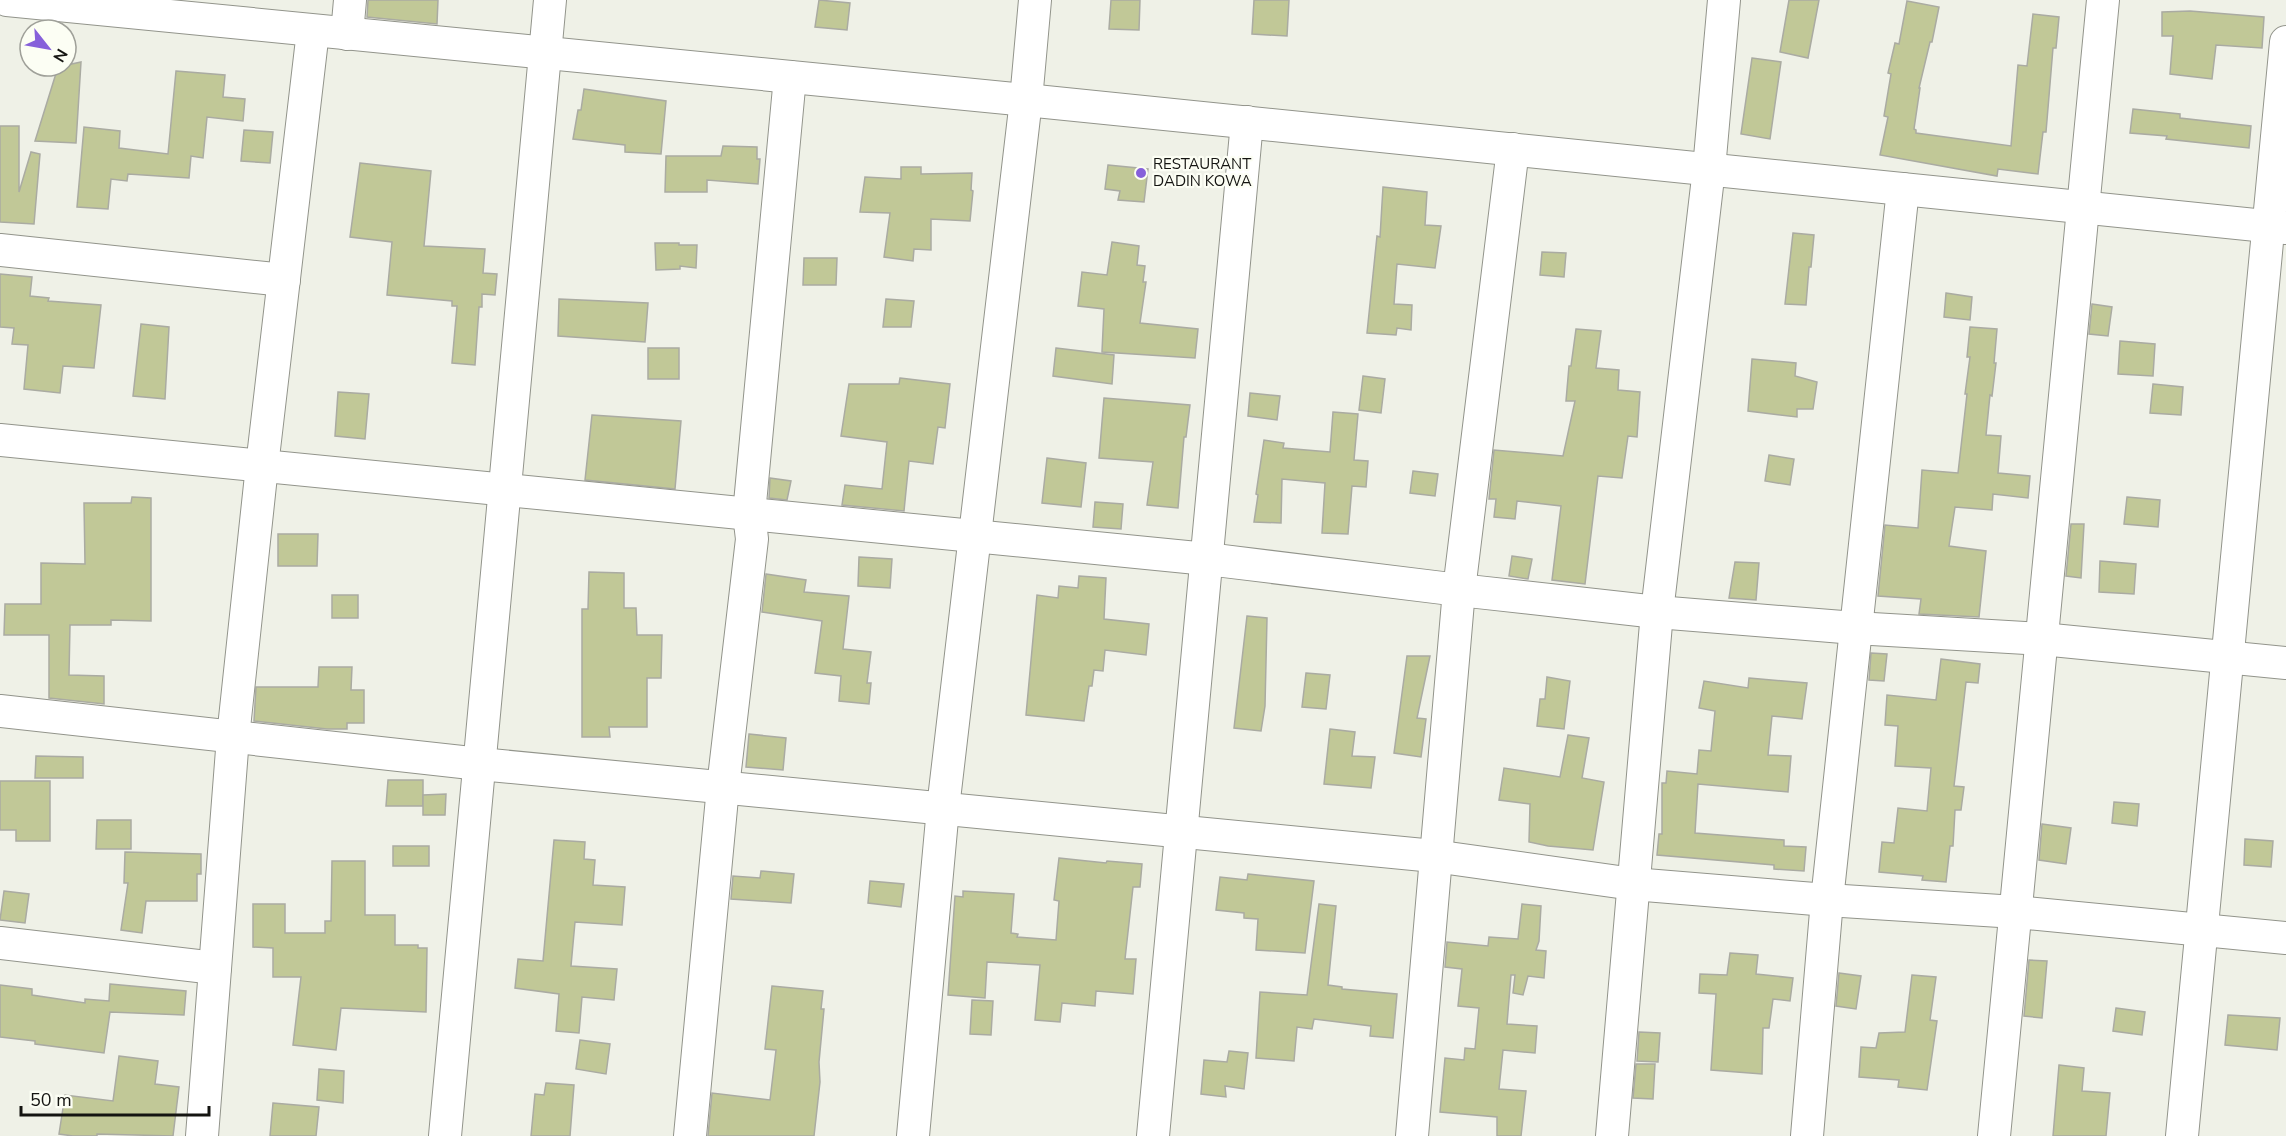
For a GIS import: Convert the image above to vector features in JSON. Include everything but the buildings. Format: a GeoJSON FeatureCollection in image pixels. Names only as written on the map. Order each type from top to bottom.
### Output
{"type":"FeatureCollection","features":[{"type":"Feature","properties":{"kind":"street"},"geometry":{"type":"LineString","coordinates":[[7,0],[233,12],[313,31],[1247,122],[2277,227]]}},
{"type":"Feature","properties":{"kind":"street"},"geometry":{"type":"LineString","coordinates":[[347,34],[350,0]]}},
{"type":"Feature","properties":{"kind":"street"},"geometry":{"type":"LineString","coordinates":[[445,1136],[550,0]]}},
{"type":"Feature","properties":{"kind":"street"},"geometry":{"type":"LineString","coordinates":[[913,1136],[944,808],[1026,100],[1035,0]]}},
{"type":"Feature","properties":{"kind":"street"},"geometry":{"type":"LineString","coordinates":[[1612,1136],[1657,612],[1709,169],[1724,0]]}},
{"type":"Feature","properties":{"kind":"street"},"geometry":{"type":"LineString","coordinates":[[1994,1136],[2103,0]]}},
{"type":"Feature","properties":{"kind":"street"},"geometry":{"type":"LineString","coordinates":[[202,1136],[233,737],[313,31]]}},
{"type":"Feature","properties":{"kind":"street"},"geometry":{"type":"LineString","coordinates":[[2182,1136],[2227,657],[2277,227],[2286,42]]}},
{"type":"Feature","properties":{"kind":"street"},"geometry":{"type":"LineString","coordinates":[[690,1136],[723,788],[752,539],[749,514],[790,77]]}},
{"type":"Feature","properties":{"kind":"street"},"geometry":{"type":"LineString","coordinates":[[1153,1136],[1247,122]]}},
{"type":"Feature","properties":{"kind":"street"},"geometry":{"type":"LineString","coordinates":[[1412,1136],[1434,856],[1459,590],[1513,149]]}},
{"type":"Feature","properties":{"kind":"street"},"geometry":{"type":"LineString","coordinates":[[1807,1136],[1827,900],[1903,189]]}},
{"type":"Feature","properties":{"kind":"street"},"geometry":{"type":"LineString","coordinates":[[0,250],[284,280]]}},
{"type":"Feature","properties":{"kind":"street"},"geometry":{"type":"LineString","coordinates":[[0,440],[1207,559],[1657,612],[1855,628],[2042,639],[2286,663]]}},
{"type":"Feature","properties":{"kind":"street"},"geometry":{"type":"LineString","coordinates":[[0,711],[480,765],[1434,856],[1633,884],[1827,900],[2016,912],[2286,938]]}},
{"type":"Feature","properties":{"kind":"street"},"geometry":{"type":"LineString","coordinates":[[0,944],[215,968]]}},
{"type":"Feature","properties":{"kind":"place","name":"RESTAURANT DADIN KOWA"},"geometry":{"type":"Point","coordinates":[1141,173]}}]}
